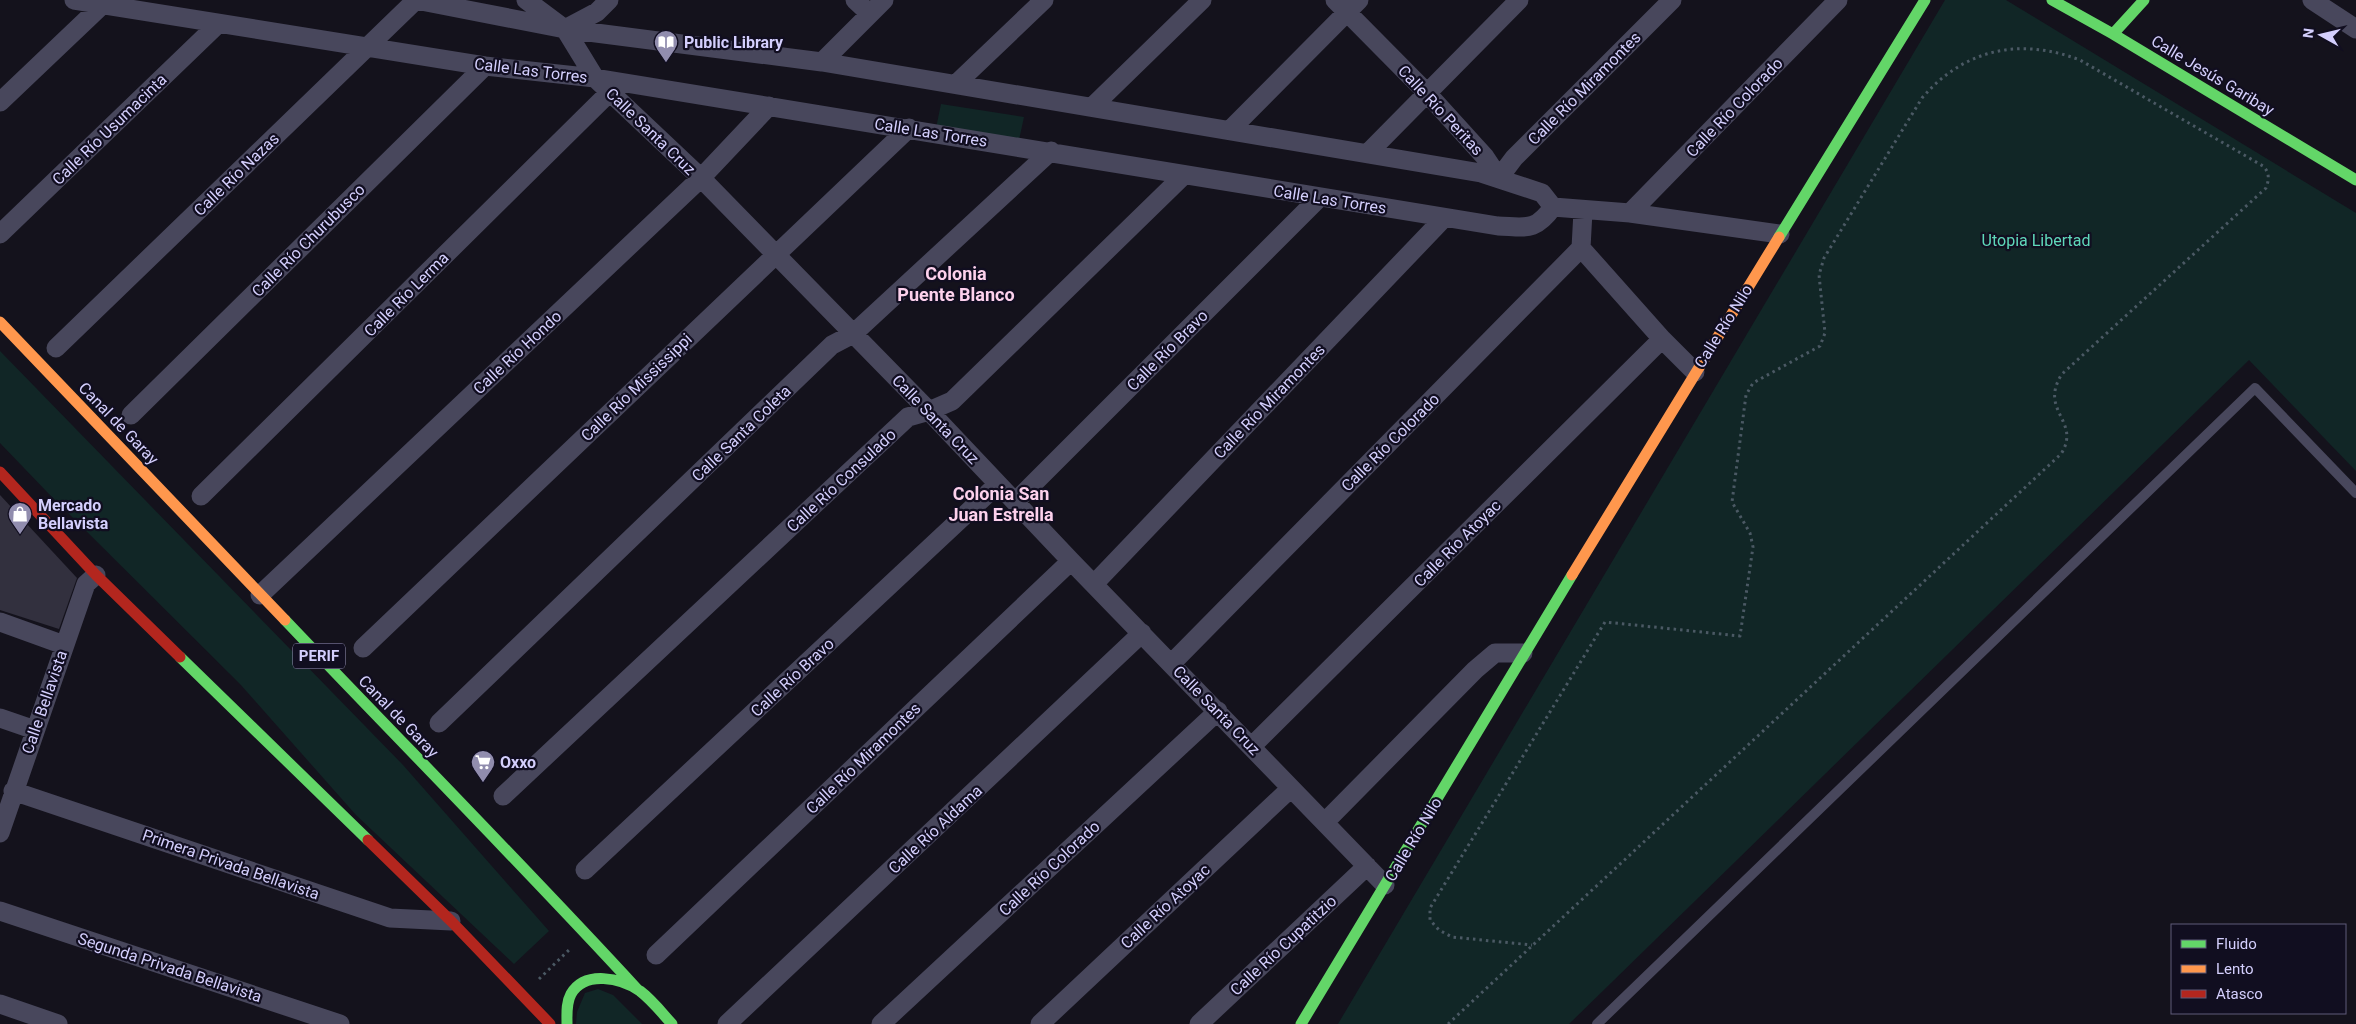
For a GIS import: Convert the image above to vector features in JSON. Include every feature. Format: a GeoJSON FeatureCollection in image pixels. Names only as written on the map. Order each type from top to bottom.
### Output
{"type":"FeatureCollection","features":[{"type":"Feature","properties":{"kind":"main road","name":"Calle Río Nilo"},"geometry":{"type":"LineString","coordinates":[[1301,1024],[1523,653],[1925,0]]}},
{"type":"Feature","properties":{"kind":"main road","name":"Calle Jesús Garibay"},"geometry":{"type":"LineString","coordinates":[[2052,0],[2113,34],[2356,180]]}},
{"type":"Feature","properties":{"kind":"main road"},"geometry":{"type":"LineString","coordinates":[[2113,34],[2144,0]]}},
{"type":"Feature","properties":{"kind":"main road","name":"Canal de Garay"},"geometry":{"type":"LineString","coordinates":[[0,322],[477,822],[556,900],[637,989],[672,1024]]}},
{"type":"Feature","properties":{"kind":"main road"},"geometry":{"type":"LineString","coordinates":[[0,472],[91,580],[451,921],[550,1024]]}},
{"type":"Feature","properties":{"kind":"main road"},"geometry":{"type":"LineString","coordinates":[[567,1024],[568,999],[578,984],[595,977],[616,981],[637,989]]}},
{"type":"Feature","properties":{"kind":"street","name":"Calle Las Torres"},"geometry":{"type":"LineString","coordinates":[[74,0],[217,25],[485,66],[595,78],[1051,151],[1319,198],[1498,226],[1530,227],[1543,221],[1553,207]]}},
{"type":"Feature","properties":{"kind":"street"},"geometry":{"type":"LineString","coordinates":[[416,0],[565,29],[822,62],[1368,153],[1499,178],[1542,193],[1553,207],[1583,211],[1630,213],[1780,234]]}},
{"type":"Feature","properties":{"kind":"street","name":"Calle Río Nazas"},"geometry":{"type":"LineString","coordinates":[[56,348],[416,0]]}},
{"type":"Feature","properties":{"kind":"street","name":"Calle Santa Cruz"},"geometry":{"type":"LineString","coordinates":[[526,0],[565,29],[595,78],[611,91],[701,178],[929,411],[1070,561],[1172,663],[1385,885]]}},
{"type":"Feature","properties":{"kind":"street"},"geometry":{"type":"LineString","coordinates":[[565,29],[597,12],[609,0]]}},
{"type":"Feature","properties":{"kind":"street"},"geometry":{"type":"LineString","coordinates":[[855,0],[870,14]]}},
{"type":"Feature","properties":{"kind":"street"},"geometry":{"type":"LineString","coordinates":[[822,62],[884,0]]}},
{"type":"Feature","properties":{"kind":"street"},"geometry":{"type":"LineString","coordinates":[[957,83],[1044,0]]}},
{"type":"Feature","properties":{"kind":"street"},"geometry":{"type":"LineString","coordinates":[[1092,107],[1202,0]]}},
{"type":"Feature","properties":{"kind":"street"},"geometry":{"type":"LineString","coordinates":[[1368,153],[1426,92],[1519,0]]}},
{"type":"Feature","properties":{"kind":"street","name":"Calle Río Miramontes"},"geometry":{"type":"LineString","coordinates":[[1499,178],[1514,158],[1672,0]]}},
{"type":"Feature","properties":{"kind":"street","name":"Calle Río Colorado"},"geometry":{"type":"LineString","coordinates":[[1630,213],[1838,0]]}},
{"type":"Feature","properties":{"kind":"street"},"geometry":{"type":"LineString","coordinates":[[2312,0],[2356,28]]}},
{"type":"Feature","properties":{"kind":"street"},"geometry":{"type":"LineString","coordinates":[[1230,130],[1347,4]]}},
{"type":"Feature","properties":{"kind":"street","name":"Calle Río Peritas"},"geometry":{"type":"LineString","coordinates":[[1347,4],[1485,157],[1499,178]]}},
{"type":"Feature","properties":{"kind":"street"},"geometry":{"type":"LineString","coordinates":[[0,102],[102,5]]}},
{"type":"Feature","properties":{"kind":"street","name":"Calle Río Usumacinta"},"geometry":{"type":"LineString","coordinates":[[0,234],[217,25]]}},
{"type":"Feature","properties":{"kind":"street","name":"Calle Río Churubusco"},"geometry":{"type":"LineString","coordinates":[[131,415],[485,66]]}},
{"type":"Feature","properties":{"kind":"street","name":"Calle Río Lerma"},"geometry":{"type":"LineString","coordinates":[[201,496],[611,91]]}},
{"type":"Feature","properties":{"kind":"street","name":"Calle Río Hondo"},"geometry":{"type":"LineString","coordinates":[[260,595],[701,178],[769,106]]}},
{"type":"Feature","properties":{"kind":"street","name":"Calle Río Mississippi"},"geometry":{"type":"LineString","coordinates":[[363,648],[909,128]]}},
{"type":"Feature","properties":{"kind":"street","name":"Calle Santa Coleta"},"geometry":{"type":"LineString","coordinates":[[439,723],[832,345],[853,334],[1051,151]]}},
{"type":"Feature","properties":{"kind":"street","name":"Calle Río Consulado"},"geometry":{"type":"LineString","coordinates":[[503,796],[908,417],[929,411],[952,401],[1184,175]]}},
{"type":"Feature","properties":{"kind":"street","name":"Calle Río Bravo"},"geometry":{"type":"LineString","coordinates":[[1015,502],[1319,198]]}},
{"type":"Feature","properties":{"kind":"street"},"geometry":{"type":"LineString","coordinates":[[1583,211],[1581,248],[1662,339],[1695,372]]}},
{"type":"Feature","properties":{"kind":"street","name":"Calle Río Miramontes"},"geometry":{"type":"LineString","coordinates":[[1094,584],[1444,218]]}},
{"type":"Feature","properties":{"kind":"street","name":"Calle Río Colorado"},"geometry":{"type":"LineString","coordinates":[[1172,663],[1581,248]]}},
{"type":"Feature","properties":{"kind":"street","name":"Calle Río Atoyac"},"geometry":{"type":"LineString","coordinates":[[1252,746],[1662,339]]}},
{"type":"Feature","properties":{"kind":"street","name":"Calle Río Bravo"},"geometry":{"type":"LineString","coordinates":[[586,870],[998,484]]}},
{"type":"Feature","properties":{"kind":"street","name":"Calle Río Miramontes"},"geometry":{"type":"LineString","coordinates":[[656,955],[1070,561]]}},
{"type":"Feature","properties":{"kind":"street","name":"Calle Bellavista"},"geometry":{"type":"LineString","coordinates":[[1,829],[64,645],[91,580]]}},
{"type":"Feature","properties":{"kind":"street"},"geometry":{"type":"LineString","coordinates":[[0,622],[64,645]]}},
{"type":"Feature","properties":{"kind":"street","name":"Calle Río Aldama"},"geometry":{"type":"LineString","coordinates":[[727,1024],[1142,633]]}},
{"type":"Feature","properties":{"kind":"street"},"geometry":{"type":"LineString","coordinates":[[1324,822],[1474,670],[1495,653],[1523,653]]}},
{"type":"Feature","properties":{"kind":"street","name":"Calle Río Colorado"},"geometry":{"type":"LineString","coordinates":[[880,1024],[1218,711]]}},
{"type":"Feature","properties":{"kind":"street"},"geometry":{"type":"LineString","coordinates":[[0,718],[35,730]]}},
{"type":"Feature","properties":{"kind":"street","name":"Calle Río Atoyac"},"geometry":{"type":"LineString","coordinates":[[1040,1024],[1291,788]]}},
{"type":"Feature","properties":{"kind":"street","name":"Primera Privada Bellavista"},"geometry":{"type":"LineString","coordinates":[[13,791],[390,918],[451,921]]}},
{"type":"Feature","properties":{"kind":"street","name":"Calle Río Cupatitzio"},"geometry":{"type":"LineString","coordinates":[[1199,1024],[1367,866]]}},
{"type":"Feature","properties":{"kind":"street","name":"Segunda Privada Bellavista"},"geometry":{"type":"LineString","coordinates":[[0,911],[340,1024]]}},
{"type":"Feature","properties":{"kind":"street"},"geometry":{"type":"LineString","coordinates":[[0,1004],[58,1024]]}},
{"type":"Feature","properties":{"kind":"lane"},"geometry":{"type":"LineString","coordinates":[[1597,1024],[2255,388],[2356,493]]}},
{"type":"Feature","properties":{"kind":"path"},"geometry":{"type":"LineString","coordinates":[[1448,1024],[2061,454],[2068,444],[2068,434],[2053,398],[2055,385],[2062,374],[2266,188],[2269,180],[2267,170],[2088,64],[2061,52],[2036,49],[1998,50],[1975,56],[1950,70],[1934,83],[1922,98],[1824,258],[1819,276],[1825,333],[1820,346],[1753,384],[1746,395],[1732,502],[1750,533],[1753,547],[1740,636],[1604,622],[1430,908],[1430,920],[1439,930],[1452,937],[1532,945]]}},
{"type":"Feature","properties":{"kind":"path"},"geometry":{"type":"LineString","coordinates":[[538,980],[572,948]]}},
{"type":"Feature","properties":{"kind":"green space","name":"Utopia Libertad"},"geometry":{"type":"Polygon","coordinates":[[[1945,0],[2006,0],[2356,213],[2356,471],[2249,360],[1569,1024],[1338,1024],[1945,0]]]}},
{"type":"Feature","properties":{"kind":"green space"},"geometry":{"type":"Polygon","coordinates":[[[941,104],[1024,117],[1019,140],[936,128],[941,104]]]}},
{"type":"Feature","properties":{"kind":"green space"},"geometry":{"type":"Polygon","coordinates":[[[0,351],[403,765],[549,931],[514,964],[356,815],[240,684],[0,443],[0,351]]]}},
{"type":"Feature","properties":{"kind":"green space"},"geometry":{"type":"Polygon","coordinates":[[[598,989],[613,995],[642,1024],[576,1024],[577,1012],[585,993],[598,989]]]}},
{"type":"Feature","properties":{"kind":"building","name":"Mercado Bellavista"},"geometry":{"type":"Polygon","coordinates":[[[0,495],[77,578],[59,629],[0,610],[0,495]]]}},
{"type":"Feature","properties":{"kind":"traffic: fast"},"geometry":{"type":"LineString","coordinates":[[1779,237],[1925,0]]}},
{"type":"Feature","properties":{"kind":"traffic: fast"},"geometry":{"type":"LineString","coordinates":[[2052,0],[2113,34],[2356,180]]}},
{"type":"Feature","properties":{"kind":"traffic: fast"},"geometry":{"type":"LineString","coordinates":[[2113,34],[2144,0]]}},
{"type":"Feature","properties":{"kind":"traffic: fast"},"geometry":{"type":"LineString","coordinates":[[1301,1024],[1572,575]]}},
{"type":"Feature","properties":{"kind":"traffic: fast"},"geometry":{"type":"LineString","coordinates":[[285,620],[637,989]]}},
{"type":"Feature","properties":{"kind":"traffic: fast"},"geometry":{"type":"LineString","coordinates":[[180,657],[368,840]]}},
{"type":"Feature","properties":{"kind":"traffic: fast"},"geometry":{"type":"LineString","coordinates":[[567,1024],[569,997],[577,986],[594,979],[614,980],[632,986],[653,1002],[672,1024]]}},
{"type":"Feature","properties":{"kind":"traffic: slow"},"geometry":{"type":"LineString","coordinates":[[1572,575],[1779,237]]}},
{"type":"Feature","properties":{"kind":"traffic: slow"},"geometry":{"type":"LineString","coordinates":[[0,322],[285,620]]}},
{"type":"Feature","properties":{"kind":"traffic: jam"},"geometry":{"type":"LineString","coordinates":[[0,472],[96,575],[180,657]]}},
{"type":"Feature","properties":{"kind":"traffic: jam"},"geometry":{"type":"LineString","coordinates":[[368,840],[451,921],[550,1024]]}},
{"type":"Feature","properties":{"kind":"place","name":"Public Library"},"geometry":{"type":"Point","coordinates":[666,63]}},
{"type":"Feature","properties":{"kind":"place","name":"Mercado Bellavista"},"geometry":{"type":"Point","coordinates":[20,535]}},
{"type":"Feature","properties":{"kind":"place","name":"Oxxo"},"geometry":{"type":"Point","coordinates":[483,783]}},
{"type":"Feature","properties":{"kind":"district","name":"Colonia Puente Blanco"},"geometry":{"type":"Point","coordinates":[956,284]}},
{"type":"Feature","properties":{"kind":"district","name":"Colonia San Juan Estrella"},"geometry":{"type":"Point","coordinates":[1001,504]}}]}
